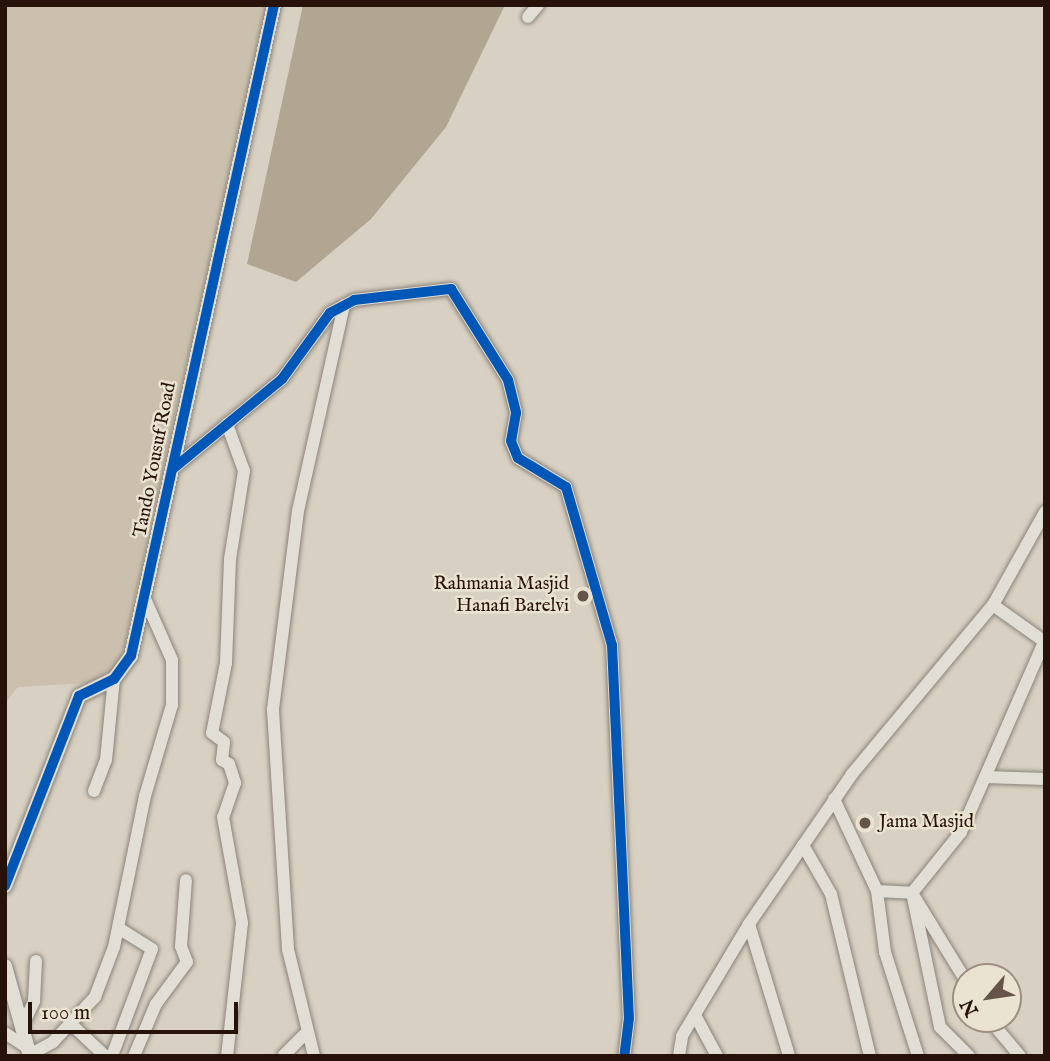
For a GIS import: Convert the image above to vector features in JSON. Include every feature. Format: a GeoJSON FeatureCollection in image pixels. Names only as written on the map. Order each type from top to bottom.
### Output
{"type":"FeatureCollection","features":[{"type":"Feature","properties":{"kind":"street","name":"Tando Yousuf Road"},"geometry":{"type":"LineString","coordinates":[[5,886],[79,696],[114,678],[131,656],[146,601],[275,5]]}},
{"type":"Feature","properties":{"kind":"street"},"geometry":{"type":"LineString","coordinates":[[528,18],[538,5]]}},
{"type":"Feature","properties":{"kind":"street"},"geometry":{"type":"LineString","coordinates":[[174,468],[282,379],[309,335],[344,305],[451,289],[508,380],[516,413],[510,441],[518,458],[566,487],[612,645],[629,1018],[624,1056]]}},
{"type":"Feature","properties":{"kind":"street"},"geometry":{"type":"LineString","coordinates":[[314,1056],[288,949],[273,709],[298,511],[344,305]]}},
{"type":"Feature","properties":{"kind":"street"},"geometry":{"type":"LineString","coordinates":[[227,424],[244,471],[230,559],[226,663],[212,733],[224,742],[222,760],[229,764],[235,783],[223,817],[242,923],[228,1056]]}},
{"type":"Feature","properties":{"kind":"street"},"geometry":{"type":"LineString","coordinates":[[679,1056],[695,1014],[749,924],[834,799],[992,605],[1045,512]]}},
{"type":"Feature","properties":{"kind":"street"},"geometry":{"type":"LineString","coordinates":[[29,1053],[70,1023],[95,997],[118,928],[145,796],[172,705],[172,660],[146,601]]}},
{"type":"Feature","properties":{"kind":"street"},"geometry":{"type":"LineString","coordinates":[[912,893],[961,832],[985,777],[1013,699],[1044,642],[992,605]]}},
{"type":"Feature","properties":{"kind":"street"},"geometry":{"type":"LineString","coordinates":[[94,791],[107,760],[114,678]]}},
{"type":"Feature","properties":{"kind":"street"},"geometry":{"type":"LineString","coordinates":[[985,777],[1045,779]]}},
{"type":"Feature","properties":{"kind":"street"},"geometry":{"type":"LineString","coordinates":[[834,799],[877,891],[885,952],[918,1056]]}},
{"type":"Feature","properties":{"kind":"street"},"geometry":{"type":"LineString","coordinates":[[803,845],[831,894],[870,1056]]}},
{"type":"Feature","properties":{"kind":"street"},"geometry":{"type":"LineString","coordinates":[[134,1056],[156,1004],[187,962],[181,946],[186,880]]}},
{"type":"Feature","properties":{"kind":"street"},"geometry":{"type":"LineString","coordinates":[[877,891],[912,893]]}},
{"type":"Feature","properties":{"kind":"street"},"geometry":{"type":"LineString","coordinates":[[912,893],[955,963]]}},
{"type":"Feature","properties":{"kind":"street"},"geometry":{"type":"LineString","coordinates":[[912,893],[940,1027],[969,1056]]}},
{"type":"Feature","properties":{"kind":"street"},"geometry":{"type":"LineString","coordinates":[[749,924],[789,1056]]}},
{"type":"Feature","properties":{"kind":"street"},"geometry":{"type":"LineString","coordinates":[[112,1056],[152,949],[118,928]]}},
{"type":"Feature","properties":{"kind":"street"},"geometry":{"type":"LineString","coordinates":[[22,1027],[34,1001],[36,961]]}},
{"type":"Feature","properties":{"kind":"street"},"geometry":{"type":"LineString","coordinates":[[5,966],[29,1053]]}},
{"type":"Feature","properties":{"kind":"street"},"geometry":{"type":"LineString","coordinates":[[695,1014],[717,1056]]}},
{"type":"Feature","properties":{"kind":"street"},"geometry":{"type":"LineString","coordinates":[[70,1023],[105,1056]]}},
{"type":"Feature","properties":{"kind":"street"},"geometry":{"type":"LineString","coordinates":[[283,1056],[307,1032]]}},
{"type":"Feature","properties":{"kind":"street"},"geometry":{"type":"LineString","coordinates":[[5,1033],[29,1053]]}},
{"type":"Feature","properties":{"kind":"street"},"geometry":{"type":"LineString","coordinates":[[1001,1033],[1020,1056]]}},
{"type":"Feature","properties":{"kind":"shaded area"},"geometry":{"type":"Polygon","coordinates":[[[5,5],[266,5],[120,665],[89,683],[18,687],[5,703],[5,5]]]}},
{"type":"Feature","properties":{"kind":"shaded area"},"geometry":{"type":"Polygon","coordinates":[[[303,5],[505,5],[446,127],[371,219],[296,282],[247,264],[303,5]]]}},
{"type":"Feature","properties":{"kind":"cycle path"},"geometry":{"type":"LineString","coordinates":[[5,886],[79,696],[114,679],[131,656],[274,5]]}},
{"type":"Feature","properties":{"kind":"cycle path"},"geometry":{"type":"LineString","coordinates":[[174,468],[282,379],[330,313],[354,300],[451,289],[508,380],[516,413],[511,441],[518,458],[566,487],[612,645],[629,1018],[624,1056]]}},
{"type":"Feature","properties":{"kind":"place","name":"Rahmania Masjid Hanafi Barelvi"},"geometry":{"type":"Point","coordinates":[583,596]}},
{"type":"Feature","properties":{"kind":"place","name":"Jama Masjid"},"geometry":{"type":"Point","coordinates":[865,823]}}]}
